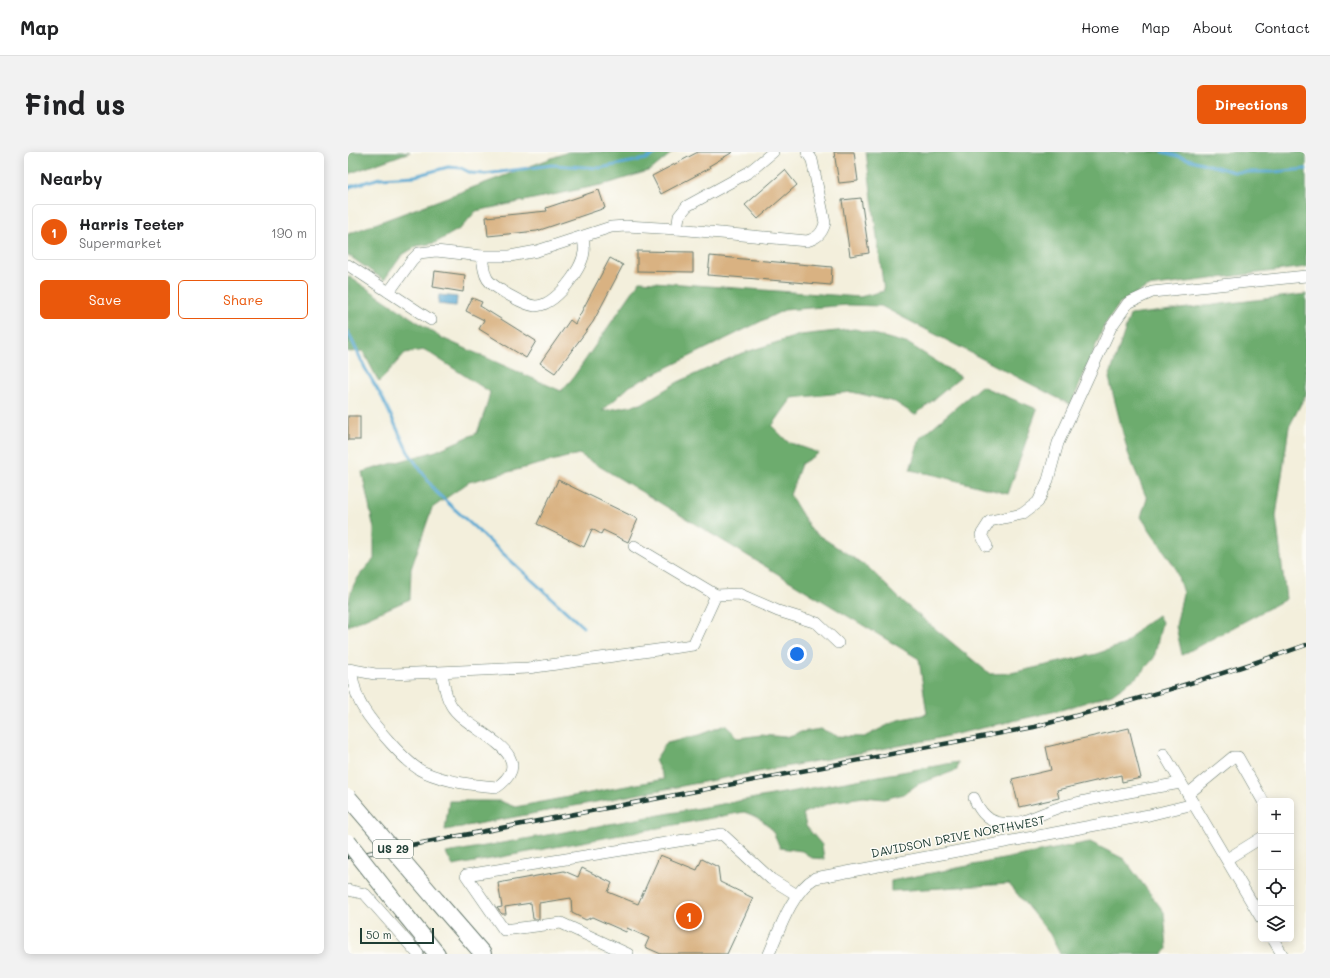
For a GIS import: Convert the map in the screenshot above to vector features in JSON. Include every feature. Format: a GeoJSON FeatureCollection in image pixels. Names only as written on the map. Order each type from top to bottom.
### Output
{"type":"FeatureCollection","features":[{"type":"Feature","properties":{"kind":"highway","name":"US 29"},"geometry":{"type":"LineString","coordinates":[[348,797],[483,954]]}},
{"type":"Feature","properties":{"kind":"highway","name":"US 29"},"geometry":{"type":"LineString","coordinates":[[348,842],[437,954]]}},
{"type":"Feature","properties":{"kind":"street"},"geometry":{"type":"LineString","coordinates":[[677,229],[679,216],[687,206],[749,172],[773,152]]}},
{"type":"Feature","properties":{"kind":"street"},"geometry":{"type":"LineString","coordinates":[[389,292],[412,260],[419,253],[436,250],[482,256],[510,256],[537,251],[611,227],[626,226],[677,229],[807,241],[816,238],[823,231],[825,223],[812,160],[807,152]]}},
{"type":"Feature","properties":{"kind":"street"},"geometry":{"type":"LineString","coordinates":[[482,256],[485,276],[492,284],[525,303],[535,306],[543,305],[552,301],[560,293],[579,267],[584,252],[583,236]]}},
{"type":"Feature","properties":{"kind":"street"},"geometry":{"type":"LineString","coordinates":[[348,265],[431,320]]}},
{"type":"Feature","properties":{"kind":"street"},"geometry":{"type":"LineString","coordinates":[[987,546],[981,534],[990,521],[1022,514],[1038,502],[1048,480],[1058,443],[1111,327],[1128,303],[1152,292],[1306,276]]}},
{"type":"Feature","properties":{"kind":"street"},"geometry":{"type":"LineString","coordinates":[[634,546],[716,595],[739,594],[778,611],[817,623],[838,643]]}},
{"type":"Feature","properties":{"kind":"street"},"geometry":{"type":"LineString","coordinates":[[442,673],[451,705],[462,719],[502,747],[512,761],[512,771],[506,780],[497,786],[443,779],[422,772],[403,756],[363,708],[352,681],[350,670],[375,674],[442,673],[528,668],[693,645],[716,595]]}},
{"type":"Feature","properties":{"kind":"street"},"geometry":{"type":"LineString","coordinates":[[1164,754],[1258,913]]}},
{"type":"Feature","properties":{"kind":"street","name":"DAVIDSON DRIVE NORTHWEST"},"geometry":{"type":"LineString","coordinates":[[769,954],[798,895],[807,882],[828,874],[1149,814],[1191,799],[1233,757],[1238,757],[1261,798]]}},
{"type":"Feature","properties":{"kind":"street"},"geometry":{"type":"LineString","coordinates":[[974,798],[979,809],[992,820],[1003,824],[1021,822],[1064,806],[1181,783]]}},
{"type":"Feature","properties":{"kind":"street"},"geometry":{"type":"LineString","coordinates":[[998,822],[1001,842]]}},
{"type":"Feature","properties":{"kind":"street"},"geometry":{"type":"LineString","coordinates":[[628,954],[617,952],[561,923],[504,930],[466,875],[722,834],[771,880],[798,895]]}},
{"type":"Feature","properties":{"kind":"street"},"geometry":{"type":"LineString","coordinates":[[1227,860],[1258,840]]}},
{"type":"Feature","properties":{"kind":"street"},"geometry":{"type":"LineString","coordinates":[[348,890],[366,894],[418,954]]}},
{"type":"Feature","properties":{"kind":"street"},"geometry":{"type":"LineString","coordinates":[[1275,942],[1282,954]]}},
{"type":"Feature","properties":{"kind":"green space"},"geometry":{"type":"Polygon","coordinates":[[[348,152],[410,152],[348,174],[348,152]]]}},
{"type":"Feature","properties":{"kind":"green space"},"geometry":{"type":"Polygon","coordinates":[[[568,152],[673,152],[651,170],[610,183],[476,211],[461,228],[435,243],[417,246],[402,255],[384,280],[348,255],[348,234],[568,152]]]}},
{"type":"Feature","properties":{"kind":"green space"},"geometry":{"type":"Polygon","coordinates":[[[866,152],[1306,152],[1306,267],[1147,287],[1120,303],[1104,326],[1071,405],[881,306],[848,305],[784,310],[630,386],[602,411],[641,404],[678,382],[737,355],[800,335],[855,329],[909,344],[961,377],[915,415],[895,402],[852,392],[792,398],[772,426],[788,442],[819,453],[801,464],[790,495],[812,531],[869,568],[904,603],[990,674],[1011,673],[1096,654],[1125,644],[1141,627],[1158,615],[1162,622],[1154,658],[1138,676],[1112,694],[1061,710],[930,740],[445,830],[449,801],[500,801],[515,807],[664,779],[655,760],[667,742],[699,735],[725,725],[739,738],[761,735],[786,737],[801,732],[821,729],[837,736],[864,737],[898,720],[927,714],[919,659],[579,454],[469,482],[432,508],[411,569],[410,599],[348,626],[349,605],[352,589],[360,575],[374,559],[374,529],[362,472],[436,451],[477,433],[490,392],[425,350],[405,353],[379,382],[363,351],[348,352],[348,276],[442,338],[561,391],[572,379],[640,281],[860,297],[884,291],[866,152]]]}},
{"type":"Feature","properties":{"kind":"green space"},"geometry":{"type":"Polygon","coordinates":[[[1306,294],[1306,394],[1289,427],[1276,516],[1286,599],[1182,655],[1176,626],[1183,593],[1175,567],[1141,517],[1147,499],[1128,453],[1109,378],[1130,315],[1306,294]]]}},
{"type":"Feature","properties":{"kind":"green space"},"geometry":{"type":"Polygon","coordinates":[[[981,386],[1037,409],[1008,494],[910,470],[920,438],[981,386]]]}},
{"type":"Feature","properties":{"kind":"green space"},"geometry":{"type":"Polygon","coordinates":[[[958,762],[957,770],[918,784],[904,794],[884,799],[864,797],[836,801],[803,813],[806,826],[822,845],[824,859],[812,858],[802,851],[780,848],[771,829],[763,821],[744,812],[453,866],[446,853],[958,762]]]}},
{"type":"Feature","properties":{"kind":"green space"},"geometry":{"type":"Polygon","coordinates":[[[1090,842],[1124,859],[1164,912],[1167,949],[1163,954],[1060,954],[1050,934],[1009,884],[891,891],[891,881],[1090,842]]]}},
{"type":"Feature","properties":{"kind":"water"},"geometry":{"type":"Polygon","coordinates":[[[439,295],[457,297],[456,306],[438,304],[439,295]]]}},
{"type":"Feature","properties":{"kind":"building"},"geometry":{"type":"Polygon","coordinates":[[[698,152],[733,152],[709,166],[710,168],[661,194],[652,176],[698,152]]]}},
{"type":"Feature","properties":{"kind":"building"},"geometry":{"type":"Polygon","coordinates":[[[834,152],[854,152],[858,181],[839,183],[834,152]]]}},
{"type":"Feature","properties":{"kind":"building"},"geometry":{"type":"Polygon","coordinates":[[[785,170],[797,185],[758,219],[745,205],[785,170]]]}},
{"type":"Feature","properties":{"kind":"building"},"geometry":{"type":"Polygon","coordinates":[[[599,190],[605,208],[537,231],[488,236],[486,217],[547,211],[546,208],[599,190]]]}},
{"type":"Feature","properties":{"kind":"building"},"geometry":{"type":"Polygon","coordinates":[[[861,198],[869,253],[850,256],[842,200],[861,198]]]}},
{"type":"Feature","properties":{"kind":"building"},"geometry":{"type":"Polygon","coordinates":[[[637,251],[693,252],[693,272],[637,271],[637,251]]]}},
{"type":"Feature","properties":{"kind":"building"},"geometry":{"type":"Polygon","coordinates":[[[710,256],[832,267],[831,285],[708,275],[710,256]]]}},
{"type":"Feature","properties":{"kind":"building"},"geometry":{"type":"Polygon","coordinates":[[[610,258],[623,265],[593,322],[555,373],[540,363],[570,320],[575,324],[610,258]]]}},
{"type":"Feature","properties":{"kind":"building"},"geometry":{"type":"Polygon","coordinates":[[[435,271],[465,275],[463,292],[433,287],[435,271]]]}},
{"type":"Feature","properties":{"kind":"building"},"geometry":{"type":"Polygon","coordinates":[[[472,298],[482,302],[480,306],[536,341],[526,358],[479,329],[484,320],[466,311],[472,298]]]}},
{"type":"Feature","properties":{"kind":"building"},"geometry":{"type":"Polygon","coordinates":[[[348,416],[360,416],[360,440],[348,440],[348,416]]]}},
{"type":"Feature","properties":{"kind":"building"},"geometry":{"type":"Polygon","coordinates":[[[558,480],[638,519],[628,542],[603,530],[601,534],[592,529],[584,547],[537,524],[558,480]]]}},
{"type":"Feature","properties":{"kind":"building"},"geometry":{"type":"Polygon","coordinates":[[[1129,728],[1141,778],[1122,782],[1121,775],[1057,790],[1059,798],[1019,807],[1012,779],[1051,770],[1046,747],[1129,728]]]}},
{"type":"Feature","properties":{"kind":"building"},"geometry":{"type":"Polygon","coordinates":[[[660,855],[697,870],[702,859],[718,867],[720,882],[753,898],[727,954],[661,954],[645,947],[649,938],[627,928],[626,932],[592,917],[586,920],[572,913],[571,898],[539,903],[539,919],[533,919],[531,903],[505,907],[506,914],[502,914],[497,908],[502,907],[498,883],[564,871],[578,877],[582,868],[612,883],[608,892],[638,904],[660,855]]]}},
{"type":"Feature","properties":{"kind":"waterway"},"geometry":{"type":"LineString","coordinates":[[348,190],[349,187],[380,178],[415,176],[448,167],[461,168],[471,173],[485,174],[552,165],[600,168],[646,159],[659,152]]}},
{"type":"Feature","properties":{"kind":"waterway"},"geometry":{"type":"LineString","coordinates":[[1163,152],[1234,172],[1273,172],[1306,169]]}},
{"type":"Feature","properties":{"kind":"waterway"},"geometry":{"type":"LineString","coordinates":[[348,332],[365,368],[383,399],[408,452],[436,492],[583,627]]}},
{"type":"Feature","properties":{"kind":"railway"},"geometry":{"type":"LineString","coordinates":[[348,857],[1034,727],[1171,689],[1306,645]]}},
{"type":"Feature","properties":{"kind":"place","name":"Harris Teeter"},"geometry":{"type":"Point","coordinates":[689,916]}}]}
